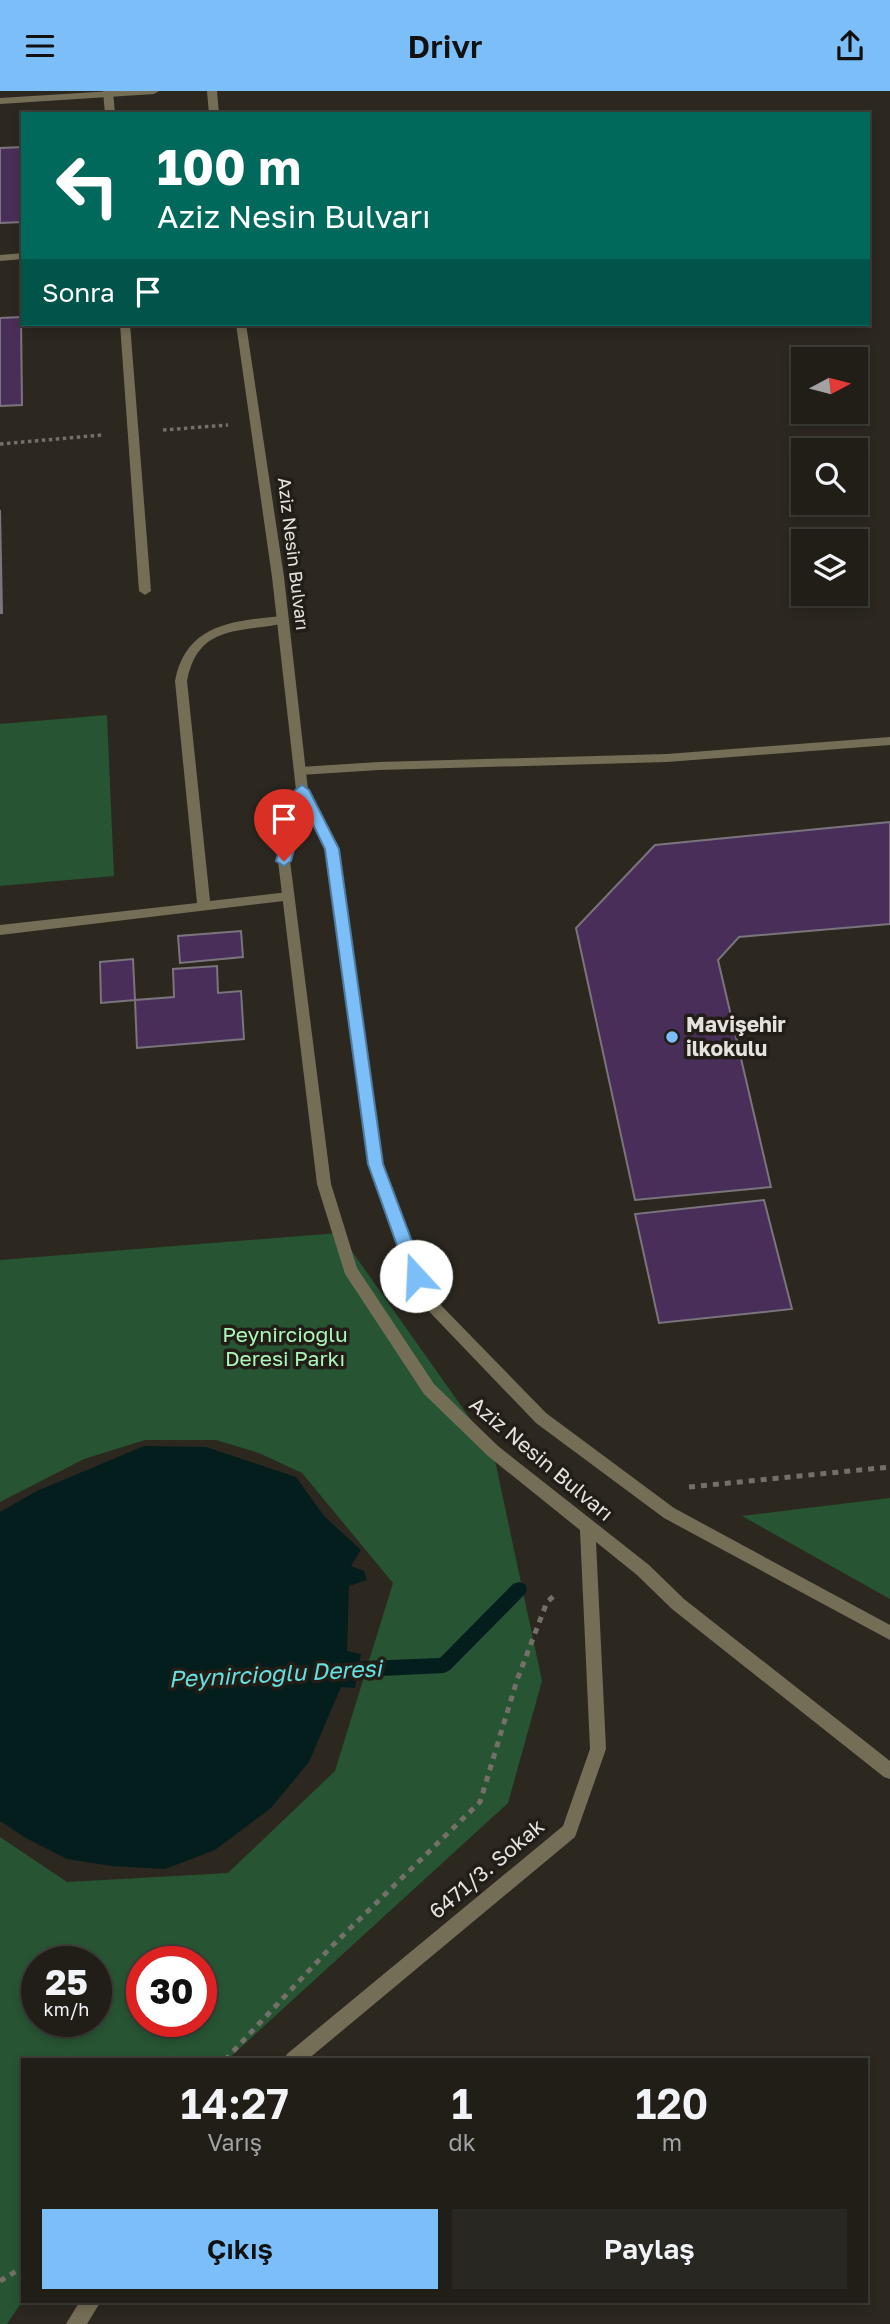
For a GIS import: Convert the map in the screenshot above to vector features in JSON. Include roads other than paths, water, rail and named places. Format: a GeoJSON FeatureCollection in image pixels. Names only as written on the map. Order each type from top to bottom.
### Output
{"type":"FeatureCollection","features":[{"type":"Feature","properties":{"kind":"street"},"geometry":{"type":"LineString","coordinates":[[0,101],[154,91]]}},
{"type":"Feature","properties":{"kind":"street"},"geometry":{"type":"LineString","coordinates":[[212,91],[214,112]]}},
{"type":"Feature","properties":{"kind":"street"},"geometry":{"type":"LineString","coordinates":[[108,92],[110,112]]}},
{"type":"Feature","properties":{"kind":"street"},"geometry":{"type":"LineString","coordinates":[[0,258],[21,256]]}},
{"type":"Feature","properties":{"kind":"street"},"geometry":{"type":"LineString","coordinates":[[125,326],[145,591]]}},
{"type":"Feature","properties":{"kind":"street","name":"Aziz Nesin Bulvarı"},"geometry":{"type":"LineString","coordinates":[[241,326],[282,620],[302,790],[284,861],[288,897],[324,1184],[350,1271],[429,1389],[493,1451],[643,1570],[678,1604],[890,1771]]}},
{"type":"Feature","properties":{"kind":"street"},"geometry":{"type":"LineString","coordinates":[[204,906],[181,667],[188,654],[212,634],[242,624],[282,620]]}},
{"type":"Feature","properties":{"kind":"street"},"geometry":{"type":"LineString","coordinates":[[300,771],[379,766],[667,758],[890,741]]}},
{"type":"Feature","properties":{"kind":"street","name":"Aziz Nesin Bulvarı"},"geometry":{"type":"LineString","coordinates":[[302,790],[332,849],[376,1164],[425,1298],[541,1418],[669,1513],[890,1633]]}},
{"type":"Feature","properties":{"kind":"street"},"geometry":{"type":"LineString","coordinates":[[0,930],[288,897]]}},
{"type":"Feature","properties":{"kind":"street","name":"6471/3. Sokak"},"geometry":{"type":"LineString","coordinates":[[295,2058],[569,1831],[598,1749],[587,1527]]}},
{"type":"Feature","properties":{"kind":"street"},"geometry":{"type":"LineString","coordinates":[[75,2324],[91,2303]]}},
{"type":"Feature","properties":{"kind":"water"},"geometry":{"type":"Polygon","coordinates":[[[144,1446],[206,1447],[296,1477],[324,1516],[361,1550],[351,1566],[364,1571],[367,1580],[349,1586],[347,1651],[361,1654],[355,1688],[341,1687],[309,1762],[271,1808],[215,1850],[165,1869],[112,1866],[67,1859],[0,1821],[0,1512],[37,1491],[144,1446]]]}},
{"type":"Feature","properties":{"kind":"waterway","name":"Peynircioğlu Deresi"},"geometry":{"type":"LineString","coordinates":[[339,1670],[444,1665],[519,1589]]}},
{"type":"Feature","properties":{"kind":"place","name":"Mavişehir ilkokulu"},"geometry":{"type":"Point","coordinates":[672,1037]}},
{"type":"Feature","properties":{"kind":"park label","name":"Peynircioğlu Deresi Parkı"},"geometry":{"type":"Point","coordinates":[285,1347]}}]}
